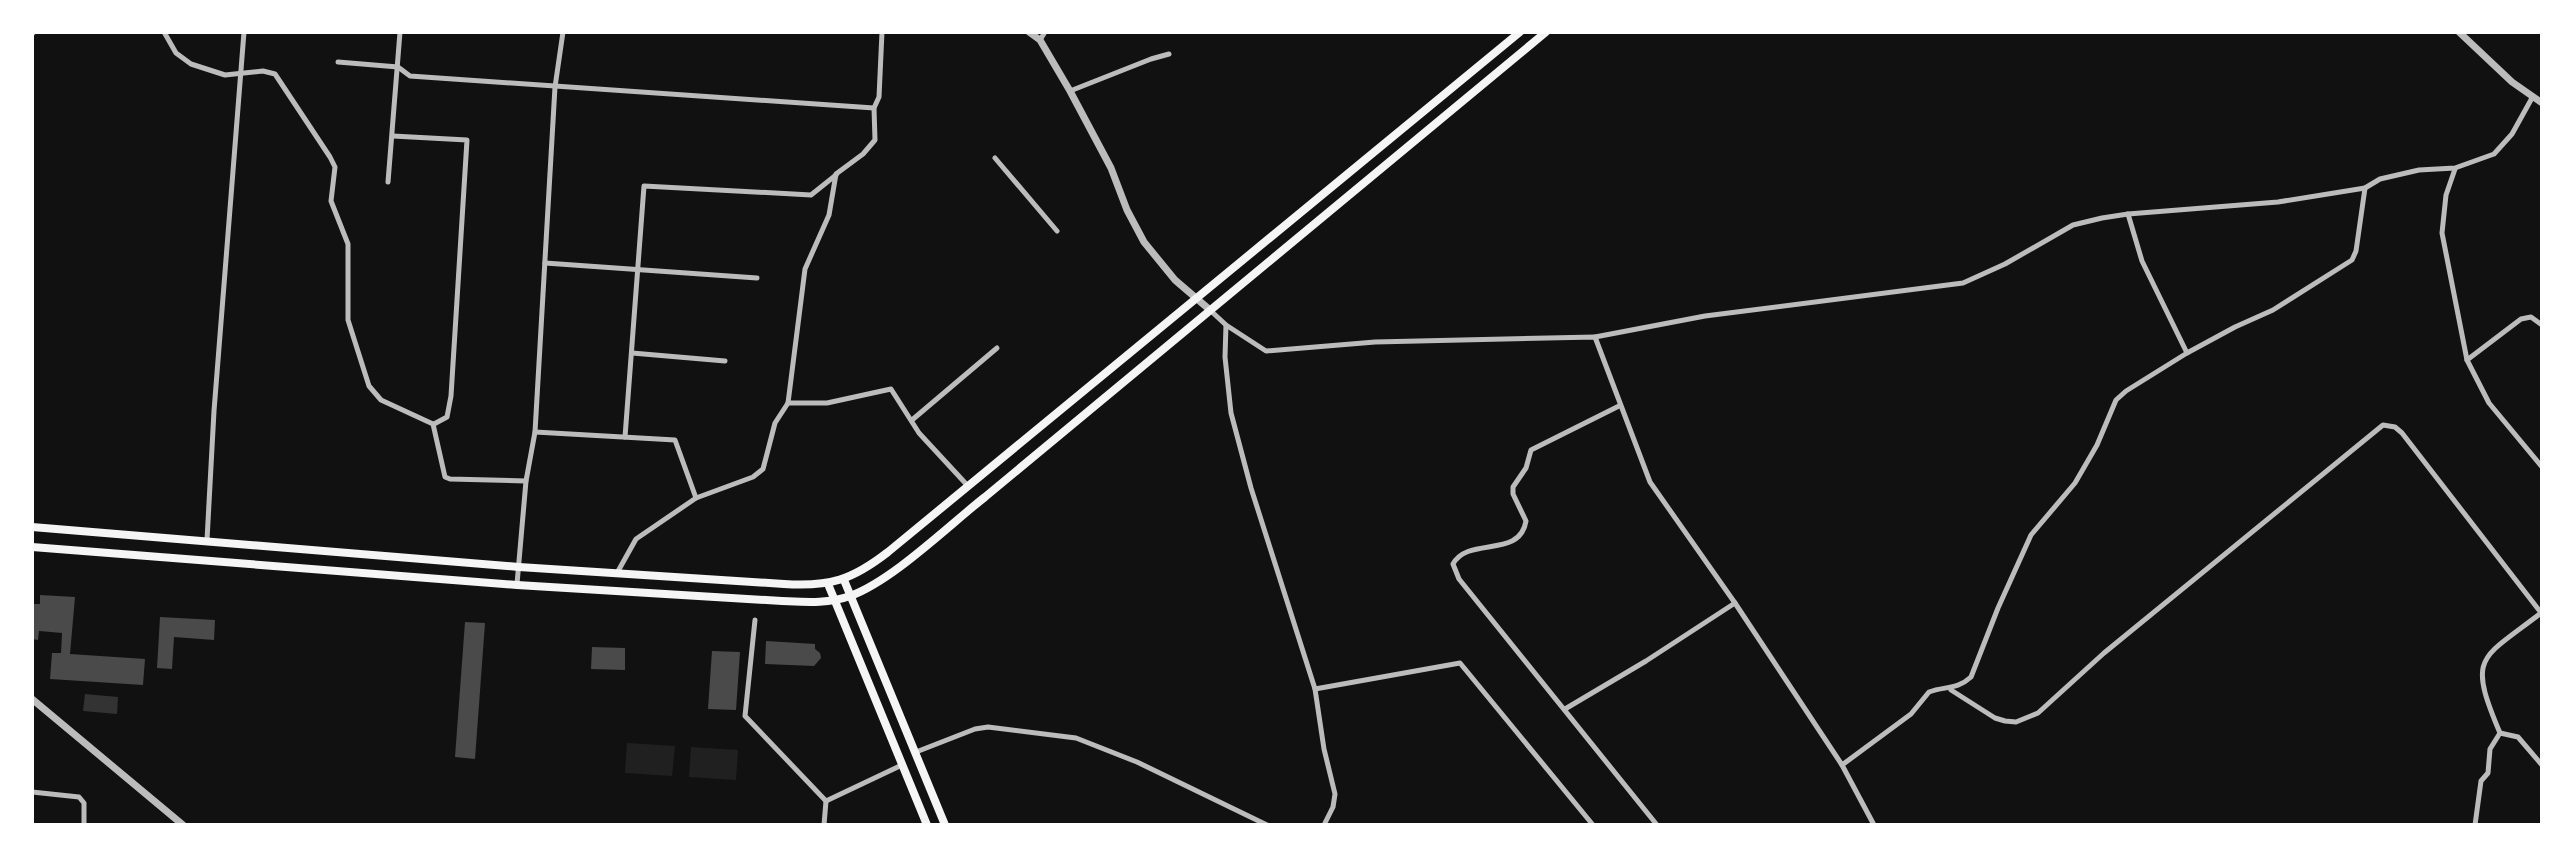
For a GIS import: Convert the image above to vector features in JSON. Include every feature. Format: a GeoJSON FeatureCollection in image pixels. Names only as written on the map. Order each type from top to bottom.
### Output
{"type":"FeatureCollection","features":[{"type":"Feature","properties":{"kind":"main road"},"geometry":{"type":"LineString","coordinates":[[32,527],[519,567],[802,585],[844,580],[885,555],[1520,32]]}},
{"type":"Feature","properties":{"kind":"main road"},"geometry":{"type":"LineString","coordinates":[[32,547],[517,585],[782,601],[835,600],[850,596],[892,572],[1546,32]]}},
{"type":"Feature","properties":{"kind":"main road"},"geometry":{"type":"LineString","coordinates":[[844,580],[945,825]]}},
{"type":"Feature","properties":{"kind":"main road"},"geometry":{"type":"LineString","coordinates":[[828,584],[927,825]]}},
{"type":"Feature","properties":{"kind":"main road"},"geometry":{"type":"LineString","coordinates":[[848,633],[862,625]]}},
{"type":"Feature","properties":{"kind":"street"},"geometry":{"type":"LineString","coordinates":[[164,32],[183,59],[225,75],[263,71],[275,74],[335,167],[331,201],[348,244],[348,320],[369,386],[381,400],[433,424]]}},
{"type":"Feature","properties":{"kind":"street"},"geometry":{"type":"LineString","coordinates":[[207,540],[213,424],[244,32]]}},
{"type":"Feature","properties":{"kind":"street"},"geometry":{"type":"LineString","coordinates":[[388,182],[400,32]]}},
{"type":"Feature","properties":{"kind":"street"},"geometry":{"type":"LineString","coordinates":[[517,585],[526,481],[535,432],[555,87],[563,32]]}},
{"type":"Feature","properties":{"kind":"street"},"geometry":{"type":"LineString","coordinates":[[625,437],[644,186],[811,195],[863,154],[875,140],[874,108],[879,97],[882,32]]}},
{"type":"Feature","properties":{"kind":"street"},"geometry":{"type":"LineString","coordinates":[[1029,32],[1043,36],[1111,168],[1127,210],[1160,264],[1226,325],[1266,351],[1280,352],[1375,342],[1595,337],[1705,316],[1963,283],[2005,264],[2073,225],[2128,214],[2278,202],[2365,188],[2380,179],[2419,170],[2455,168],[2494,154],[2512,134],[2532,98]]}},
{"type":"Feature","properties":{"kind":"street"},"geometry":{"type":"LineString","coordinates":[[2459,32],[2492,65],[2542,103]]}},
{"type":"Feature","properties":{"kind":"street"},"geometry":{"type":"LineString","coordinates":[[1070,91],[1169,54]]}},
{"type":"Feature","properties":{"kind":"street"},"geometry":{"type":"LineString","coordinates":[[338,62],[398,67],[410,76],[874,108]]}},
{"type":"Feature","properties":{"kind":"street"},"geometry":{"type":"LineString","coordinates":[[393,136],[467,140],[451,396],[447,417],[433,424]]}},
{"type":"Feature","properties":{"kind":"street"},"geometry":{"type":"LineString","coordinates":[[995,158],[1057,231]]}},
{"type":"Feature","properties":{"kind":"street"},"geometry":{"type":"LineString","coordinates":[[2455,168],[2446,195],[2442,233],[2467,360],[2489,403],[2542,467]]}},
{"type":"Feature","properties":{"kind":"street"},"geometry":{"type":"LineString","coordinates":[[617,573],[636,539],[696,498],[759,474],[763,469],[775,423],[788,403],[805,269],[829,215],[836,174]]}},
{"type":"Feature","properties":{"kind":"street"},"geometry":{"type":"LineString","coordinates":[[1951,690],[1971,677],[2031,535],[2075,483],[2097,445],[2116,400],[2187,353],[2273,310],[2352,260],[2365,188]]}},
{"type":"Feature","properties":{"kind":"street"},"geometry":{"type":"LineString","coordinates":[[2128,214],[2142,261],[2187,353]]}},
{"type":"Feature","properties":{"kind":"street"},"geometry":{"type":"LineString","coordinates":[[545,263],[757,278]]}},
{"type":"Feature","properties":{"kind":"street"},"geometry":{"type":"LineString","coordinates":[[2467,360],[2521,319],[2531,317],[2542,325]]}},
{"type":"Feature","properties":{"kind":"street"},"geometry":{"type":"LineString","coordinates":[[1226,325],[1225,357],[1231,413],[1251,488],[1315,689],[1335,794],[1333,807],[1324,825]]}},
{"type":"Feature","properties":{"kind":"street"},"geometry":{"type":"LineString","coordinates":[[1595,337],[1650,482],[1735,603],[1842,765],[1874,825]]}},
{"type":"Feature","properties":{"kind":"street"},"geometry":{"type":"LineString","coordinates":[[912,420],[997,348]]}},
{"type":"Feature","properties":{"kind":"street"},"geometry":{"type":"LineString","coordinates":[[632,353],[725,361]]}},
{"type":"Feature","properties":{"kind":"street"},"geometry":{"type":"LineString","coordinates":[[788,403],[827,403],[891,389],[919,433],[968,486]]}},
{"type":"Feature","properties":{"kind":"street"},"geometry":{"type":"LineString","coordinates":[[1619,406],[1531,450],[1526,468],[1513,487],[1513,494],[1526,521],[1523,533],[1512,542],[1465,553],[1457,557],[1453,564],[1459,579],[1657,825]]}},
{"type":"Feature","properties":{"kind":"street"},"geometry":{"type":"LineString","coordinates":[[433,424],[445,477],[526,481]]}},
{"type":"Feature","properties":{"kind":"street"},"geometry":{"type":"LineString","coordinates":[[1842,765],[1911,714],[1929,692],[1936,689],[1951,690],[2005,721],[2016,722],[2038,713],[2104,653],[2383,425],[2395,427],[2402,433],[2542,613],[2488,655],[2481,666],[2485,696],[2500,733]]}},
{"type":"Feature","properties":{"kind":"street"},"geometry":{"type":"LineString","coordinates":[[535,432],[675,440],[696,498]]}},
{"type":"Feature","properties":{"kind":"street"},"geometry":{"type":"LineString","coordinates":[[1565,709],[1735,603]]}},
{"type":"Feature","properties":{"kind":"street"},"geometry":{"type":"LineString","coordinates":[[755,620],[745,716],[826,801],[824,825]]}},
{"type":"Feature","properties":{"kind":"street"},"geometry":{"type":"LineString","coordinates":[[1315,689],[1460,663],[1593,825]]}},
{"type":"Feature","properties":{"kind":"street"},"geometry":{"type":"LineString","coordinates":[[32,699],[183,825]]}},
{"type":"Feature","properties":{"kind":"street"},"geometry":{"type":"LineString","coordinates":[[915,753],[975,729],[988,727],[1076,738],[1137,762],[1267,825]]}},
{"type":"Feature","properties":{"kind":"street"},"geometry":{"type":"LineString","coordinates":[[2500,733],[2518,737],[2542,765]]}},
{"type":"Feature","properties":{"kind":"street"},"geometry":{"type":"LineString","coordinates":[[2475,825],[2481,781],[2488,773],[2490,749],[2500,733]]}},
{"type":"Feature","properties":{"kind":"street"},"geometry":{"type":"LineString","coordinates":[[826,801],[902,765]]}},
{"type":"Feature","properties":{"kind":"street"},"geometry":{"type":"LineString","coordinates":[[32,792],[79,797],[84,803],[84,825]]}},
{"type":"Feature","properties":{"kind":"shaded area"},"geometry":{"type":"Polygon","coordinates":[[[85,694],[118,697],[117,714],[83,711],[85,694]]]}},
{"type":"Feature","properties":{"kind":"shaded area"},"geometry":{"type":"Polygon","coordinates":[[[627,743],[675,746],[672,776],[625,773],[627,743]]]}},
{"type":"Feature","properties":{"kind":"shaded area"},"geometry":{"type":"Polygon","coordinates":[[[691,747],[738,750],[736,780],[689,777],[691,747]]]}},
{"type":"Feature","properties":{"kind":"building"},"geometry":{"type":"Polygon","coordinates":[[[40,595],[75,597],[70,654],[145,659],[143,685],[50,679],[52,653],[61,653],[62,633],[39,631],[38,640],[32,639],[32,604],[40,604],[40,595]]]}},
{"type":"Feature","properties":{"kind":"building"},"geometry":{"type":"Polygon","coordinates":[[[160,617],[215,620],[214,640],[174,637],[172,669],[157,668],[160,617]]]}},
{"type":"Feature","properties":{"kind":"building"},"geometry":{"type":"Polygon","coordinates":[[[465,622],[485,623],[475,759],[455,757],[465,622]]]}},
{"type":"Feature","properties":{"kind":"building"},"geometry":{"type":"Polygon","coordinates":[[[766,641],[815,644],[821,658],[814,666],[765,664],[766,641]]]}},
{"type":"Feature","properties":{"kind":"building"},"geometry":{"type":"Polygon","coordinates":[[[592,647],[625,648],[625,670],[591,669],[592,647]]]}},
{"type":"Feature","properties":{"kind":"building"},"geometry":{"type":"Polygon","coordinates":[[[712,651],[740,652],[736,710],[708,709],[712,651]]]}}]}
